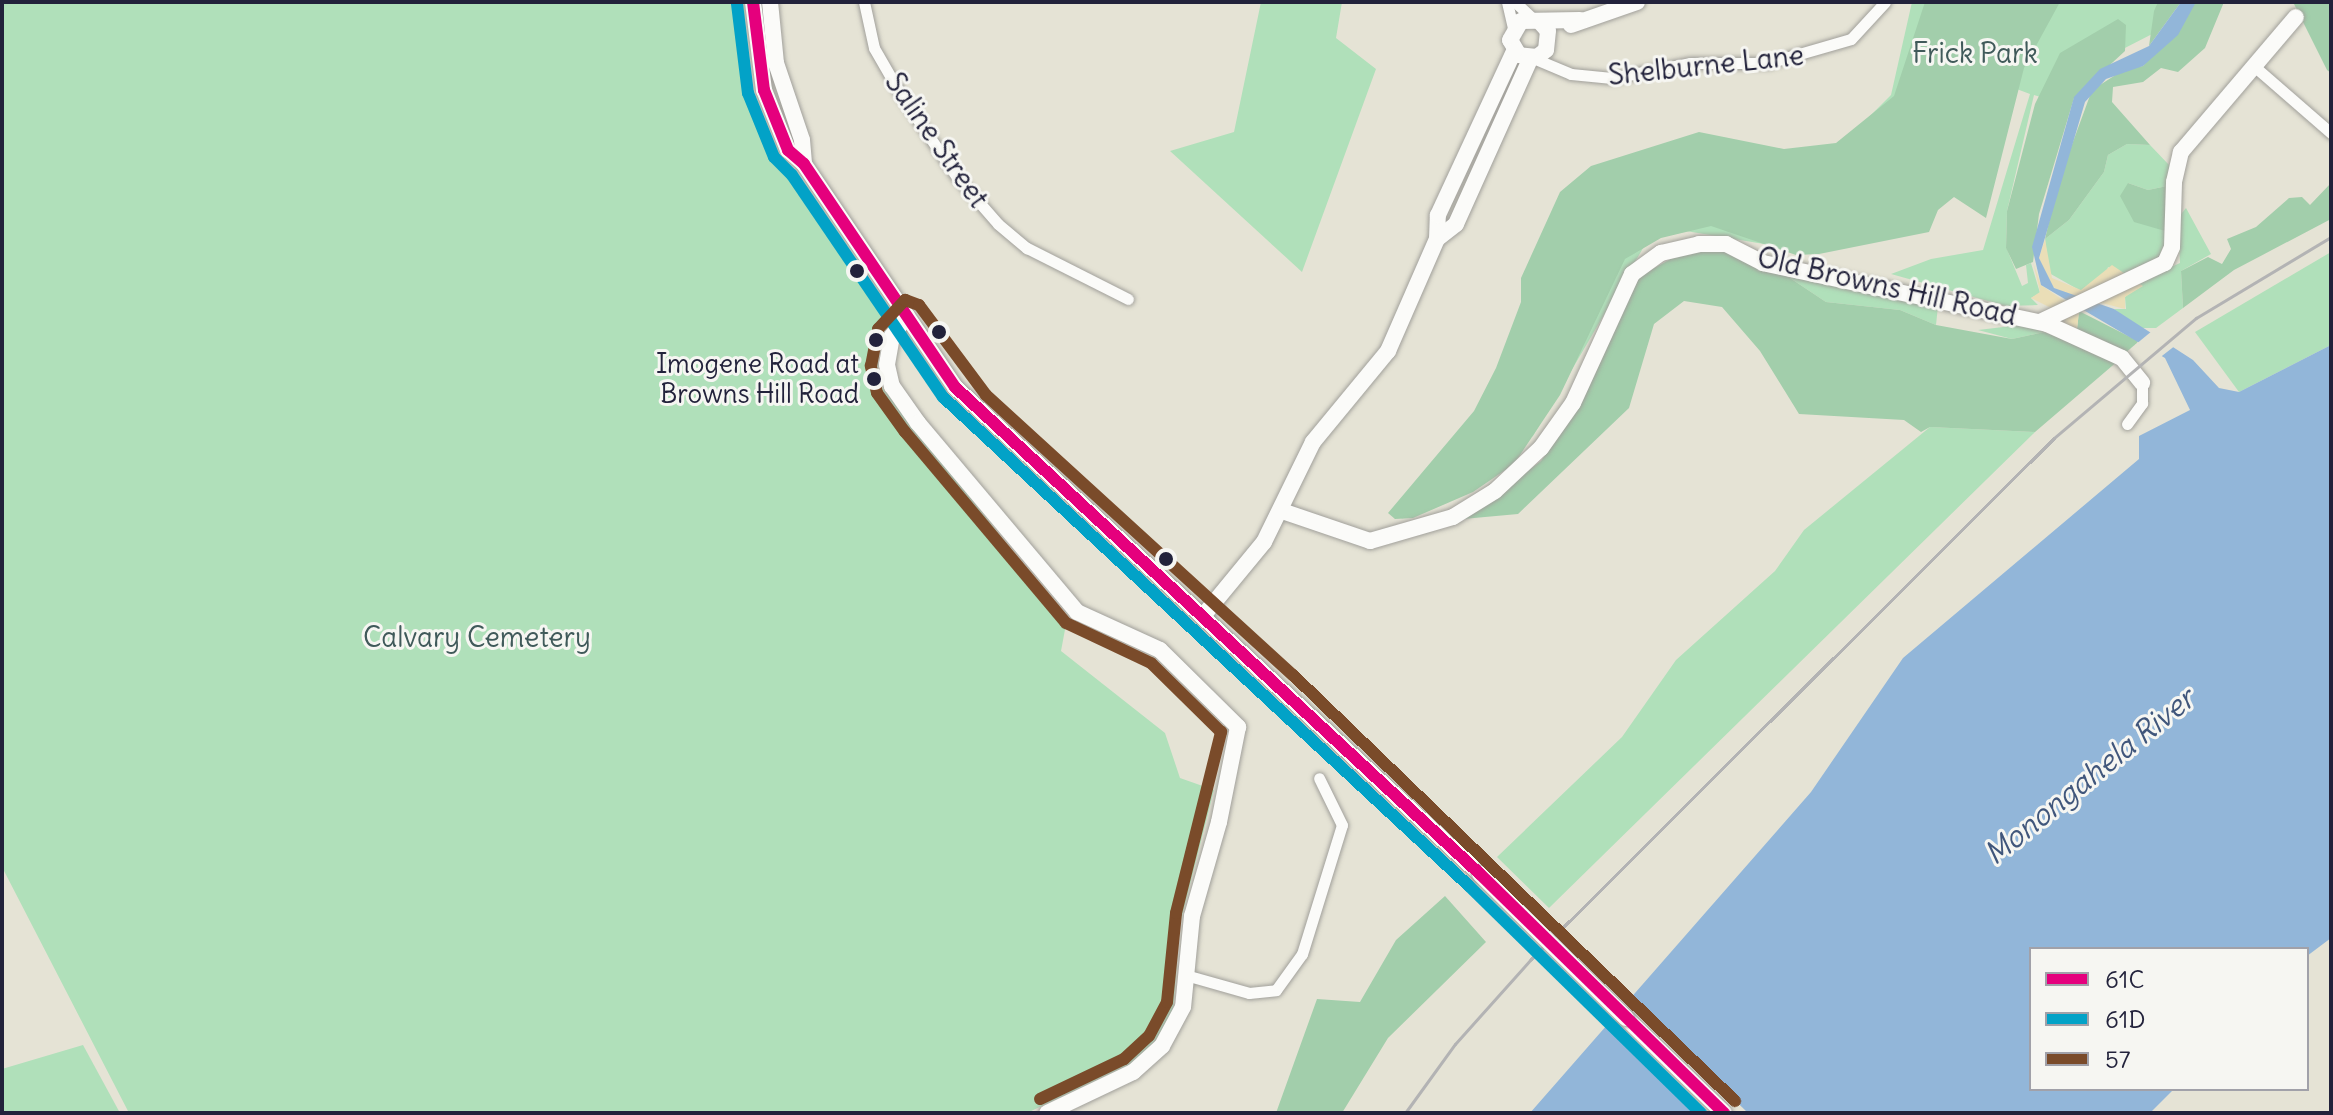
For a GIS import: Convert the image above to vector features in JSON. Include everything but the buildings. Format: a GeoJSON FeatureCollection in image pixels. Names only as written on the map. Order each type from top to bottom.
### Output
{"type":"FeatureCollection","features":[{"type":"Feature","properties":{"kind":"street"},"geometry":{"type":"LineString","coordinates":[[753,2],[770,109],[788,150],[804,164],[955,387],[1480,874],[1724,1113]]}},
{"type":"Feature","properties":{"kind":"street"},"geometry":{"type":"LineString","coordinates":[[770,2],[776,63],[802,140],[804,164]]}},
{"type":"Feature","properties":{"kind":"street","name":"Saline Street"},"geometry":{"type":"LineString","coordinates":[[864,2],[874,48],[901,95],[957,177],[998,224],[1027,248],[1128,299]]}},
{"type":"Feature","properties":{"kind":"street"},"geometry":{"type":"LineString","coordinates":[[1203,616],[1264,542],[1282,511],[1305,454],[1388,351],[1437,239],[1438,215],[1514,51],[1507,2]]}},
{"type":"Feature","properties":{"kind":"street"},"geometry":{"type":"LineString","coordinates":[[1515,2],[1536,20],[1540,51]]}},
{"type":"Feature","properties":{"kind":"street"},"geometry":{"type":"LineString","coordinates":[[1513,28],[1536,20],[1580,20],[1637,2]]}},
{"type":"Feature","properties":{"kind":"street","name":"Shelburne Lane"},"geometry":{"type":"LineString","coordinates":[[1540,51],[1556,69],[1612,78],[1690,63],[1800,57],[1851,39],[1885,2]]}},
{"type":"Feature","properties":{"kind":"street"},"geometry":{"type":"LineString","coordinates":[[2045,320],[2119,286],[2171,256],[2174,182],[2181,152],[2296,17]]}},
{"type":"Feature","properties":{"kind":"street"},"geometry":{"type":"LineString","coordinates":[[1437,239],[1456,224],[1540,51],[1580,20]]}},
{"type":"Feature","properties":{"kind":"street"},"geometry":{"type":"LineString","coordinates":[[1514,51],[1540,51]]}},
{"type":"Feature","properties":{"kind":"street"},"geometry":{"type":"LineString","coordinates":[[2255,67],[2331,133]]}},
{"type":"Feature","properties":{"kind":"street","name":"Old Browns Hill Road"},"geometry":{"type":"LineString","coordinates":[[1282,511],[1370,541],[1453,517],[1495,491],[1541,448],[1573,403],[1632,274],[1661,253],[1726,244],[1763,263],[2045,320],[2122,358],[2142,383],[2142,403],[2127,424]]}},
{"type":"Feature","properties":{"kind":"street"},"geometry":{"type":"LineString","coordinates":[[907,316],[892,336],[887,365],[892,386],[918,423],[1077,612],[1160,650],[1238,727],[1219,822],[1192,916],[1189,976],[1183,1007],[1162,1046],[1106,1088],[1047,1113]]}},
{"type":"Feature","properties":{"kind":"street"},"geometry":{"type":"LineString","coordinates":[[1189,976],[1249,993],[1276,990],[1302,954],[1342,825],[1319,778]]}},
{"type":"Feature","properties":{"kind":"green space","name":"Calvary Cemetery"},"geometry":{"type":"Polygon","coordinates":[[[2,2],[744,2],[750,90],[776,152],[883,312],[876,380],[1067,619],[1061,651],[1165,733],[1180,778],[1214,790],[1180,924],[1173,1013],[1155,1041],[1130,1064],[1027,1113],[129,1113],[2,867],[2,2]]]}},
{"type":"Feature","properties":{"kind":"green space"},"geometry":{"type":"Polygon","coordinates":[[[1261,2],[1342,2],[1336,38],[1376,69],[1302,272],[1170,151],[1234,132],[1261,2]]]}},
{"type":"Feature","properties":{"kind":"green space","name":"Frick Park"},"geometry":{"type":"Polygon","coordinates":[[[1912,2],[2173,2],[2160,30],[2080,71],[2063,104],[2034,95],[2007,211],[2006,247],[2022,286],[2028,283],[2026,265],[2031,263],[2040,293],[2031,298],[2038,305],[2006,306],[1891,274],[1931,259],[1983,250],[2030,94],[2014,88],[1952,100],[1776,246],[1656,226],[1533,436],[1402,519],[1511,379],[1574,204],[1835,151],[1891,95],[1912,2]]]}},
{"type":"Feature","properties":{"kind":"green space","name":"Frick Park"},"geometry":{"type":"Polygon","coordinates":[[[1925,2],[2060,2],[2024,68],[1986,218],[1954,197],[1938,210],[1929,232],[1819,254],[1796,255],[1711,226],[1661,238],[1625,259],[1560,395],[1514,464],[1473,492],[1413,518],[1395,519],[1388,513],[1474,411],[1496,368],[1521,302],[1521,278],[1560,192],[1591,166],[1699,132],[1784,149],[1836,143],[1894,96],[1925,2]]]}},
{"type":"Feature","properties":{"kind":"green space"},"geometry":{"type":"Polygon","coordinates":[[[2158,2],[2181,2],[2149,46],[2154,11],[2158,2]]]}},
{"type":"Feature","properties":{"kind":"green space"},"geometry":{"type":"Polygon","coordinates":[[[2196,2],[2224,2],[2205,48],[2178,72],[2161,68],[2143,82],[2113,87],[2112,102],[2150,145],[2127,144],[2108,155],[2104,172],[2069,220],[2045,239],[2059,180],[2092,90],[2125,69],[2143,66],[2196,2]]]}},
{"type":"Feature","properties":{"kind":"green space"},"geometry":{"type":"Polygon","coordinates":[[[2293,2],[2331,2],[2331,73],[2327,70],[2293,2]]]}},
{"type":"Feature","properties":{"kind":"green space"},"geometry":{"type":"Polygon","coordinates":[[[2118,19],[2126,25],[2125,51],[2074,98],[2039,214],[2033,262],[2016,269],[2006,248],[2007,211],[2035,104],[2060,53],[2118,19]]]}},
{"type":"Feature","properties":{"kind":"green space"},"geometry":{"type":"Polygon","coordinates":[[[2127,144],[2150,145],[2170,166],[2167,186],[2148,190],[2128,183],[2148,224],[2165,231],[2165,242],[2159,257],[2121,275],[2108,267],[2106,275],[2081,291],[2049,273],[2045,239],[2069,220],[2104,172],[2108,155],[2127,144]]]}},
{"type":"Feature","properties":{"kind":"green space"},"geometry":{"type":"Polygon","coordinates":[[[2128,183],[2148,190],[2167,186],[2165,231],[2134,222],[2120,196],[2128,183]]]}},
{"type":"Feature","properties":{"kind":"green space"},"geometry":{"type":"Polygon","coordinates":[[[2331,183],[2331,219],[2234,270],[2183,308],[2181,271],[2208,257],[2222,264],[2231,249],[2227,239],[2256,227],[2289,198],[2302,197],[2310,205],[2331,183]]]}},
{"type":"Feature","properties":{"kind":"green space"},"geometry":{"type":"Polygon","coordinates":[[[2186,208],[2211,254],[2181,271],[2183,308],[2156,328],[2139,328],[2114,309],[2126,309],[2125,297],[2138,282],[2180,263],[2178,218],[2186,208]]]}},
{"type":"Feature","properties":{"kind":"green space"},"geometry":{"type":"Polygon","coordinates":[[[1685,251],[1723,251],[1781,272],[1826,302],[1900,310],[1936,325],[2012,339],[2044,332],[2119,360],[2035,432],[1930,427],[1921,432],[1904,420],[1799,414],[1760,351],[1722,307],[1684,301],[1654,324],[1629,408],[1518,514],[1463,519],[1541,461],[1567,425],[1640,276],[1685,251]]]}},
{"type":"Feature","properties":{"kind":"green space"},"geometry":{"type":"Polygon","coordinates":[[[2331,252],[2331,345],[2239,392],[2195,332],[2331,252]]]}},
{"type":"Feature","properties":{"kind":"green space"},"geometry":{"type":"Polygon","coordinates":[[[1781,272],[1938,306],[1936,325],[1900,310],[1826,302],[1781,272]]]}},
{"type":"Feature","properties":{"kind":"green space"},"geometry":{"type":"Polygon","coordinates":[[[2079,311],[2137,343],[2124,354],[2077,330],[2079,311]]]}},
{"type":"Feature","properties":{"kind":"green space"},"geometry":{"type":"Polygon","coordinates":[[[2020,325],[2044,332],[2012,339],[1978,330],[2020,325]]]}},
{"type":"Feature","properties":{"kind":"green space"},"geometry":{"type":"Polygon","coordinates":[[[1930,427],[2035,432],[1549,908],[1497,857],[1622,737],[1676,660],[1775,571],[1804,530],[1930,427]]]}},
{"type":"Feature","properties":{"kind":"green space"},"geometry":{"type":"Polygon","coordinates":[[[1445,896],[1486,942],[1388,1038],[1342,1113],[1276,1113],[1317,999],[1360,1002],[1396,940],[1445,896]]]}},
{"type":"Feature","properties":{"kind":"green space"},"geometry":{"type":"Polygon","coordinates":[[[83,1045],[120,1113],[2,1113],[2,1069],[83,1045]]]}},
{"type":"Feature","properties":{"kind":"sand"},"geometry":{"type":"Polygon","coordinates":[[[2045,239],[2052,278],[2081,290],[2112,265],[2143,286],[2125,297],[2125,309],[2063,293],[2050,285],[2039,258],[2045,239]]]}},
{"type":"Feature","properties":{"kind":"sand"},"geometry":{"type":"Polygon","coordinates":[[[2033,262],[2041,285],[2079,311],[2077,330],[2060,322],[2065,315],[2031,298],[2040,292],[2033,262]]]}},
{"type":"Feature","properties":{"kind":"water","name":"Monongahela River"},"geometry":{"type":"Polygon","coordinates":[[[2181,2],[2196,2],[2178,35],[2143,66],[2106,79],[2085,102],[2039,258],[2054,288],[2114,309],[2193,360],[2219,388],[2239,392],[2331,345],[2331,938],[2309,954],[2309,947],[2029,947],[2029,1091],[2172,1091],[2150,1113],[1530,1113],[1811,792],[1903,658],[2139,459],[2139,436],[2190,410],[2165,358],[2041,285],[2032,247],[2074,97],[2100,69],[2149,46],[2181,2]]]}},
{"type":"Feature","properties":{"kind":"pier"},"geometry":{"type":"Polygon","coordinates":[[[2152,331],[2176,345],[2158,359],[2135,345],[2152,331]]]}},
{"type":"Feature","properties":{"kind":"pier"},"geometry":{"type":"Polygon","coordinates":[[[1626,994],[1748,1113],[1704,1113],[1606,1017],[1626,994]]]}},
{"type":"Feature","properties":{"kind":"railway"},"geometry":{"type":"LineString","coordinates":[[1405,1113],[1455,1044],[1531,959],[2054,438],[2196,318],[2331,237]]}},
{"type":"Feature","properties":{"kind":"transit line","name":"61C"},"geometry":{"type":"LineString","coordinates":[[753,2],[764,90],[788,150],[804,164],[955,387],[1480,874],[1724,1113]]}},
{"type":"Feature","properties":{"kind":"transit line","name":"61D"},"geometry":{"type":"LineString","coordinates":[[737,4],[748,93],[774,157],[792,175],[943,397],[1469,886],[1701,1113]]}},
{"type":"Feature","properties":{"kind":"transit line","name":"57"},"geometry":{"type":"LineString","coordinates":[[1040,1099],[1124,1059],[1149,1036],[1167,1002],[1176,913],[1221,732],[1151,663],[1066,623],[905,432],[877,393],[871,366],[878,329],[905,300],[919,305],[986,395],[1293,675],[1735,1101]]}},
{"type":"Feature","properties":{"kind":"place","name":"Imogene Road at Browns Hill Road"},"geometry":{"type":"Point","coordinates":[874,379]}}]}
